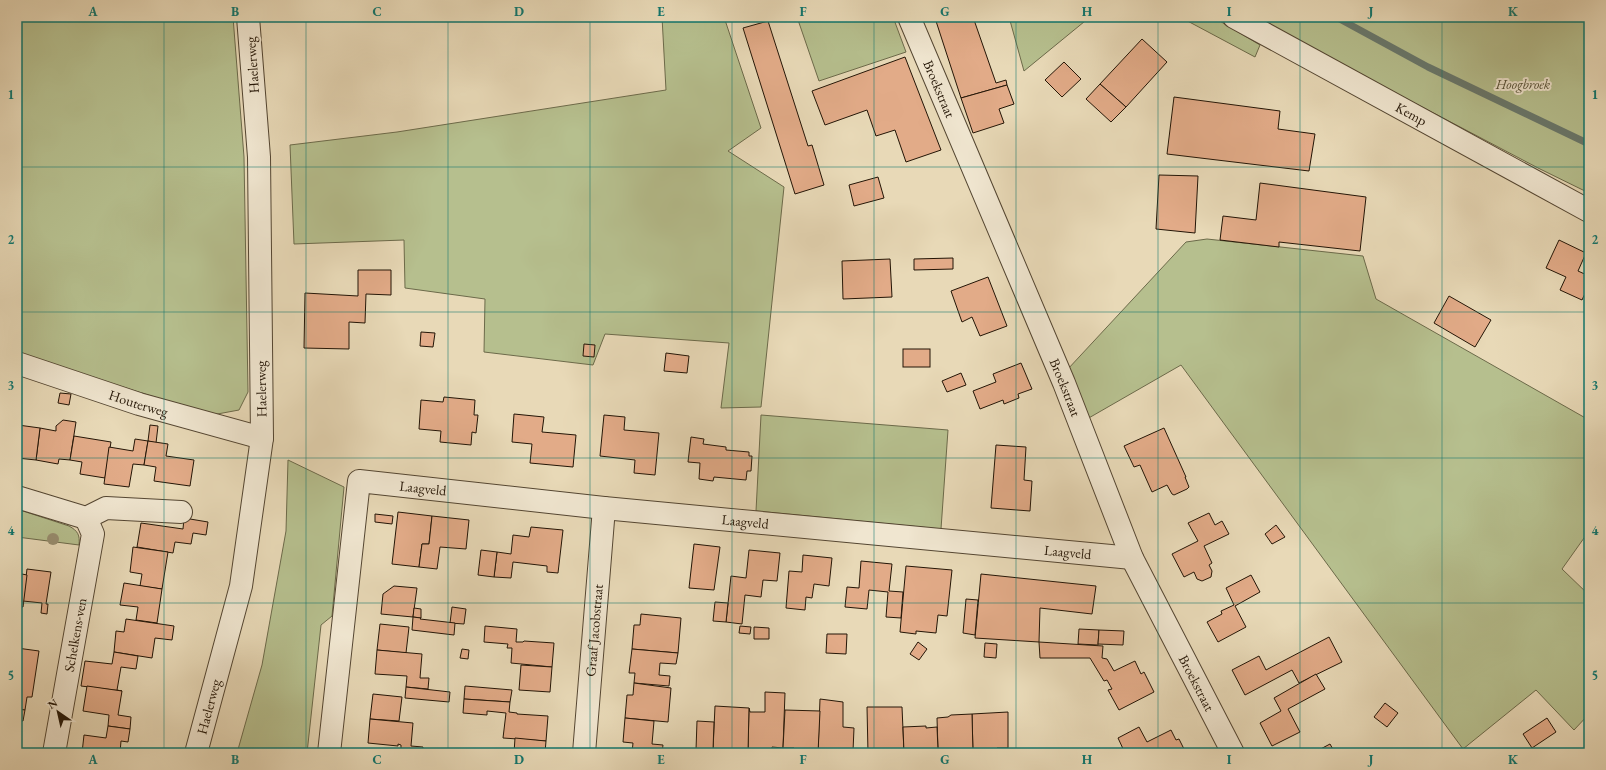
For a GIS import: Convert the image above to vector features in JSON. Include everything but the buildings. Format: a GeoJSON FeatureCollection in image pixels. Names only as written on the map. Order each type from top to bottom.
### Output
{"type":"FeatureCollection","features":[{"type":"Feature","properties":{"kind":"street","name":"Haelerweg"},"geometry":{"type":"LineString","coordinates":[[196,753],[241,586],[262,438],[259,157],[248,17]]}},
{"type":"Feature","properties":{"kind":"street","name":"Broekstraat"},"geometry":{"type":"LineString","coordinates":[[909,17],[1061,375],[1132,558],[1233,753]]}},
{"type":"Feature","properties":{"kind":"street","name":"Kemp"},"geometry":{"type":"LineString","coordinates":[[1234,17],[1589,211]]}},
{"type":"Feature","properties":{"kind":"street","name":"Houterweg"},"geometry":{"type":"LineString","coordinates":[[17,363],[139,404],[262,438]]}},
{"type":"Feature","properties":{"kind":"street","name":"Laagveld"},"geometry":{"type":"LineString","coordinates":[[329,753],[359,481],[604,508],[1132,558]]}},
{"type":"Feature","properties":{"kind":"street"},"geometry":{"type":"LineString","coordinates":[[17,497],[86,518],[106,508],[181,512]]}},
{"type":"Feature","properties":{"kind":"street","name":"Graaf Jacobstraat"},"geometry":{"type":"LineString","coordinates":[[584,753],[604,508]]}},
{"type":"Feature","properties":{"kind":"street","name":"Schelkens-ven"},"geometry":{"type":"LineString","coordinates":[[54,753],[93,534],[86,518]]}},
{"type":"Feature","properties":{"kind":"green space"},"geometry":{"type":"Polygon","coordinates":[[[17,17],[233,17],[244,157],[248,392],[239,410],[212,415],[17,354],[17,17]]]}},
{"type":"Feature","properties":{"kind":"green space"},"geometry":{"type":"Polygon","coordinates":[[[662,17],[724,17],[761,128],[728,151],[784,187],[761,407],[721,408],[729,343],[605,334],[593,365],[484,352],[485,299],[405,288],[404,240],[294,244],[290,145],[397,132],[666,90],[662,17]]]}},
{"type":"Feature","properties":{"kind":"green space"},"geometry":{"type":"Polygon","coordinates":[[[797,17],[893,17],[906,52],[819,81],[797,17]]]}},
{"type":"Feature","properties":{"kind":"green space"},"geometry":{"type":"Polygon","coordinates":[[[1009,17],[1090,17],[1024,71],[1009,17]]]}},
{"type":"Feature","properties":{"kind":"green space"},"geometry":{"type":"Polygon","coordinates":[[[1180,17],[1213,17],[1260,45],[1255,57],[1180,17]]]}},
{"type":"Feature","properties":{"kind":"green space","name":"Hoogbroek"},"geometry":{"type":"Polygon","coordinates":[[[1251,17],[1589,17],[1589,193],[1538,168],[1251,17]]]}},
{"type":"Feature","properties":{"kind":"green space"},"geometry":{"type":"Polygon","coordinates":[[[1207,239],[1363,256],[1376,299],[1589,420],[1589,531],[1562,569],[1589,595],[1589,714],[1574,730],[1536,690],[1463,749],[1181,365],[1087,419],[1067,370],[1186,242],[1207,239]]]}},
{"type":"Feature","properties":{"kind":"green space"},"geometry":{"type":"Polygon","coordinates":[[[761,415],[948,430],[941,529],[756,511],[761,415]]]}},
{"type":"Feature","properties":{"kind":"green space"},"geometry":{"type":"Polygon","coordinates":[[[288,460],[344,487],[332,616],[321,625],[307,753],[237,753],[262,665],[286,531],[288,460]]]}},
{"type":"Feature","properties":{"kind":"green space"},"geometry":{"type":"Polygon","coordinates":[[[17,509],[69,526],[78,534],[79,545],[17,537],[17,509]]]}},
{"type":"Feature","properties":{"kind":"waterway"},"geometry":{"type":"LineString","coordinates":[[1336,17],[1428,67],[1589,144]]}}]}
